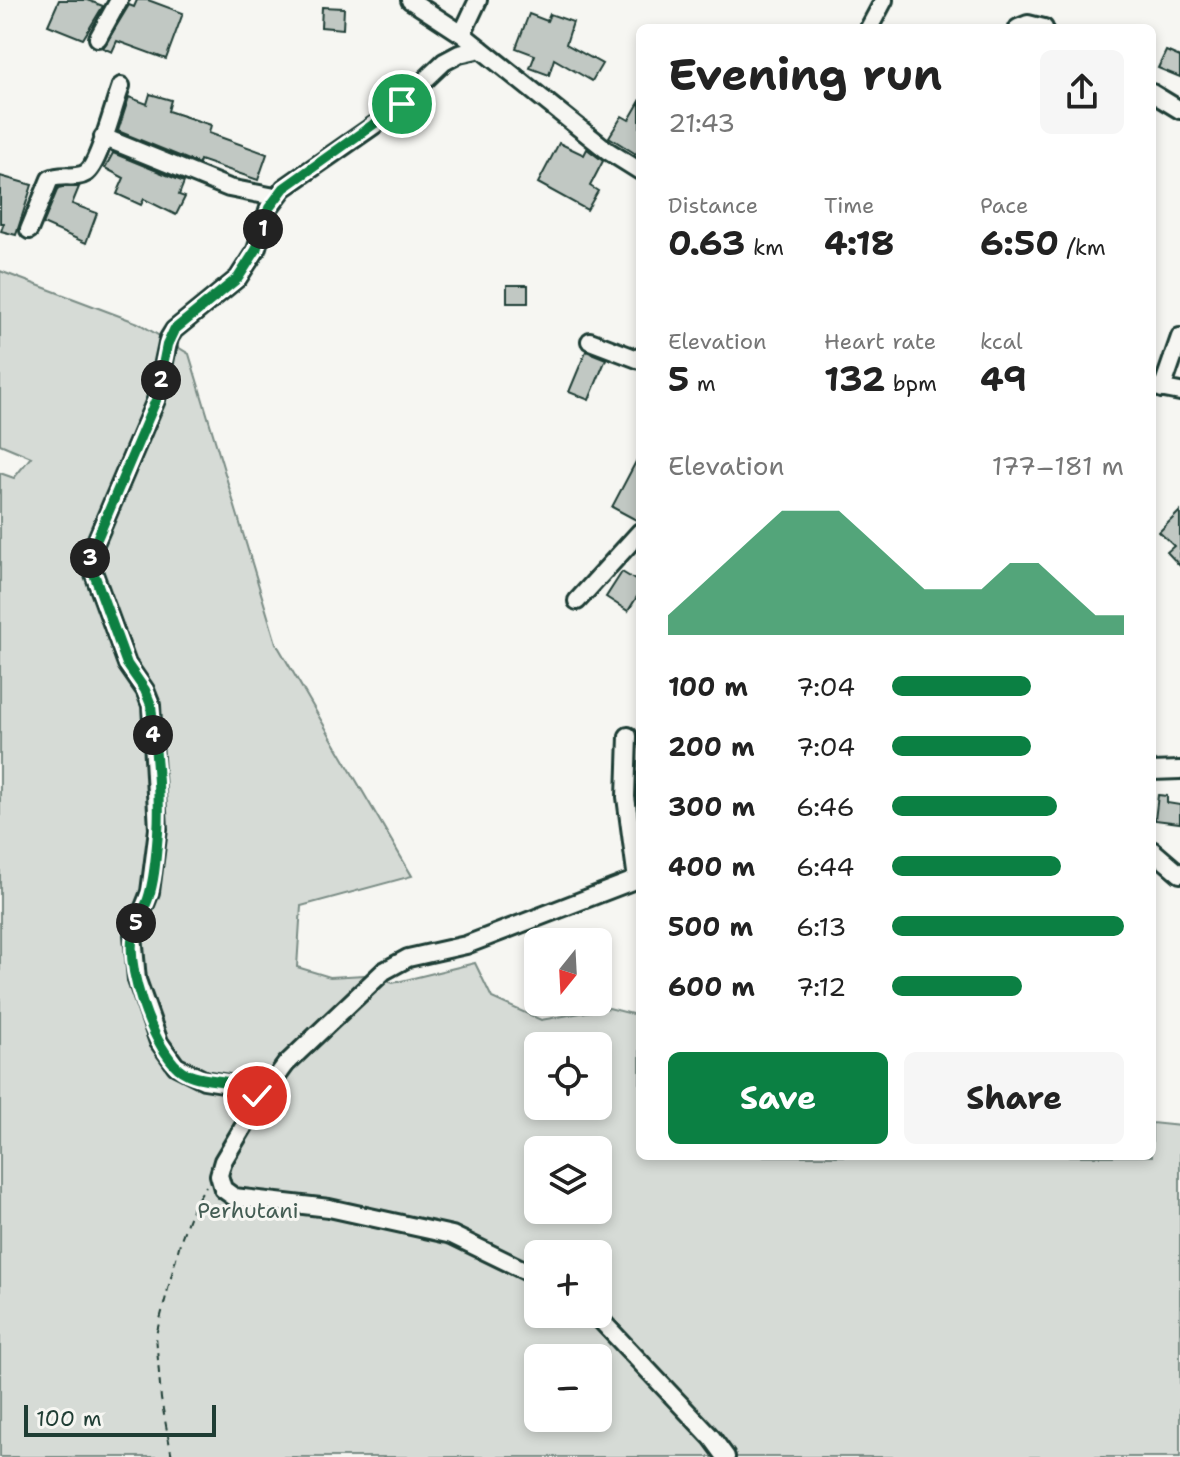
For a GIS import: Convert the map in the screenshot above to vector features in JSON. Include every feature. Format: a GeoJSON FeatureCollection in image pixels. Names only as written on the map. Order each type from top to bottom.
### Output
{"type":"FeatureCollection","features":[{"type":"Feature","properties":{"kind":"street"},"geometry":{"type":"LineString","coordinates":[[98,38],[119,0]]}},
{"type":"Feature","properties":{"kind":"street"},"geometry":{"type":"LineString","coordinates":[[410,0],[462,34],[608,151],[636,168]]}},
{"type":"Feature","properties":{"kind":"street"},"geometry":{"type":"LineString","coordinates":[[462,34],[478,0]]}},
{"type":"Feature","properties":{"kind":"street"},"geometry":{"type":"LineString","coordinates":[[871,24],[884,0]]}},
{"type":"Feature","properties":{"kind":"street"},"geometry":{"type":"LineString","coordinates":[[259,1101],[254,1092],[242,1086],[204,1080],[176,1066],[159,1042],[143,1003],[132,946],[134,929],[150,892],[158,829],[151,705],[127,664],[90,563],[95,540],[156,400],[169,338],[238,278],[256,250],[275,197],[293,180],[395,110],[444,62],[459,54],[481,49]]}},
{"type":"Feature","properties":{"kind":"street"},"geometry":{"type":"LineString","coordinates":[[29,230],[50,179],[57,176],[78,177],[87,173],[99,157],[121,86]]}},
{"type":"Feature","properties":{"kind":"street"},"geometry":{"type":"LineString","coordinates":[[1156,95],[1180,110]]}},
{"type":"Feature","properties":{"kind":"street"},"geometry":{"type":"LineString","coordinates":[[103,137],[229,188],[275,197]]}},
{"type":"Feature","properties":{"kind":"street"},"geometry":{"type":"LineString","coordinates":[[1180,337],[1157,388],[1180,392]]}},
{"type":"Feature","properties":{"kind":"street"},"geometry":{"type":"LineString","coordinates":[[590,341],[636,358]]}},
{"type":"Feature","properties":{"kind":"street"},"geometry":{"type":"LineString","coordinates":[[577,601],[636,536]]}},
{"type":"Feature","properties":{"kind":"street"},"geometry":{"type":"LineString","coordinates":[[628,736],[626,797],[636,860]]}},
{"type":"Feature","properties":{"kind":"street"},"geometry":{"type":"LineString","coordinates":[[1156,771],[1180,770]]}},
{"type":"Feature","properties":{"kind":"street"},"geometry":{"type":"LineString","coordinates":[[1156,853],[1180,874]]}},
{"type":"Feature","properties":{"kind":"street"},"geometry":{"type":"LineString","coordinates":[[524,1270],[452,1235],[329,1208],[234,1197],[223,1189],[219,1175],[223,1161],[259,1101],[286,1064],[384,971],[397,963],[466,945],[636,880]]}},
{"type":"Feature","properties":{"kind":"street"},"geometry":{"type":"LineString","coordinates":[[608,1328],[712,1438],[726,1457]]}},
{"type":"Feature","properties":{"kind":"path"},"geometry":{"type":"LineString","coordinates":[[172,1457],[158,1381],[158,1324],[194,1204],[204,1187],[219,1175]]}},
{"type":"Feature","properties":{"kind":"green space","name":"Perhutani"},"geometry":{"type":"Polygon","coordinates":[[[0,271],[138,323],[189,354],[276,643],[412,876],[301,906],[297,967],[330,977],[364,975],[393,983],[475,963],[492,998],[524,1012],[524,1016],[541,1020],[564,1016],[612,1016],[612,1009],[636,1015],[636,1160],[1156,1160],[1156,1123],[1180,1126],[1180,1457],[0,1457],[0,473],[14,478],[31,457],[0,444],[0,271]]]}},
{"type":"Feature","properties":{"kind":"building"},"geometry":{"type":"Polygon","coordinates":[[[59,0],[87,0],[103,6],[83,39],[48,25],[59,0]]]}},
{"type":"Feature","properties":{"kind":"building"},"geometry":{"type":"Polygon","coordinates":[[[137,0],[148,0],[183,13],[166,59],[117,41],[112,52],[103,48],[129,5],[134,7],[137,0]]]}},
{"type":"Feature","properties":{"kind":"building"},"geometry":{"type":"Polygon","coordinates":[[[322,7],[344,8],[343,29],[321,27],[322,7]]]}},
{"type":"Feature","properties":{"kind":"building"},"geometry":{"type":"Polygon","coordinates":[[[529,14],[547,21],[550,14],[573,22],[566,44],[602,64],[592,81],[554,59],[549,75],[530,68],[535,55],[516,48],[529,14]]]}},
{"type":"Feature","properties":{"kind":"building"},"geometry":{"type":"Polygon","coordinates":[[[1166,51],[1180,57],[1180,77],[1158,68],[1166,51]]]}},
{"type":"Feature","properties":{"kind":"building"},"geometry":{"type":"Polygon","coordinates":[[[150,94],[171,100],[168,111],[211,125],[209,133],[267,154],[258,180],[200,160],[199,164],[118,131],[129,97],[147,104],[150,94]]]}},
{"type":"Feature","properties":{"kind":"building"},"geometry":{"type":"Polygon","coordinates":[[[636,108],[636,154],[609,137],[622,116],[629,120],[636,108]]]}},
{"type":"Feature","properties":{"kind":"building"},"geometry":{"type":"Polygon","coordinates":[[[559,143],[584,155],[587,149],[603,161],[590,186],[598,191],[587,210],[538,183],[559,143]]]}},
{"type":"Feature","properties":{"kind":"building"},"geometry":{"type":"Polygon","coordinates":[[[113,153],[184,182],[179,195],[185,197],[176,215],[144,199],[141,205],[117,194],[124,178],[105,168],[113,153]]]}},
{"type":"Feature","properties":{"kind":"building"},"geometry":{"type":"Polygon","coordinates":[[[0,176],[32,185],[16,235],[1,231],[4,223],[0,223],[0,176]]]}},
{"type":"Feature","properties":{"kind":"building"},"geometry":{"type":"Polygon","coordinates":[[[79,187],[72,204],[97,213],[86,243],[43,224],[58,188],[79,187]]]}},
{"type":"Feature","properties":{"kind":"building"},"geometry":{"type":"Polygon","coordinates":[[[507,285],[528,285],[528,303],[507,303],[507,285]]]}},
{"type":"Feature","properties":{"kind":"building"},"geometry":{"type":"Polygon","coordinates":[[[586,351],[606,359],[589,400],[569,392],[586,351]]]}},
{"type":"Feature","properties":{"kind":"building"},"geometry":{"type":"Polygon","coordinates":[[[636,462],[636,520],[612,507],[636,462]]]}},
{"type":"Feature","properties":{"kind":"building"},"geometry":{"type":"Polygon","coordinates":[[[1180,511],[1180,566],[1167,552],[1174,546],[1159,532],[1180,511]]]}},
{"type":"Feature","properties":{"kind":"building"},"geometry":{"type":"Polygon","coordinates":[[[622,572],[636,581],[636,598],[628,611],[606,597],[622,572]]]}},
{"type":"Feature","properties":{"kind":"building"},"geometry":{"type":"Polygon","coordinates":[[[1158,795],[1167,796],[1167,803],[1180,805],[1180,823],[1156,820],[1158,795]]]}},
{"type":"Feature","properties":{"kind":"route"},"geometry":{"type":"LineString","coordinates":[[257,1096],[242,1086],[204,1080],[176,1066],[159,1042],[143,1003],[132,946],[134,929],[150,892],[158,829],[151,705],[127,664],[90,563],[91,553],[156,400],[167,345],[174,330],[238,278],[256,250],[269,208],[284,188],[402,104]]}}]}
